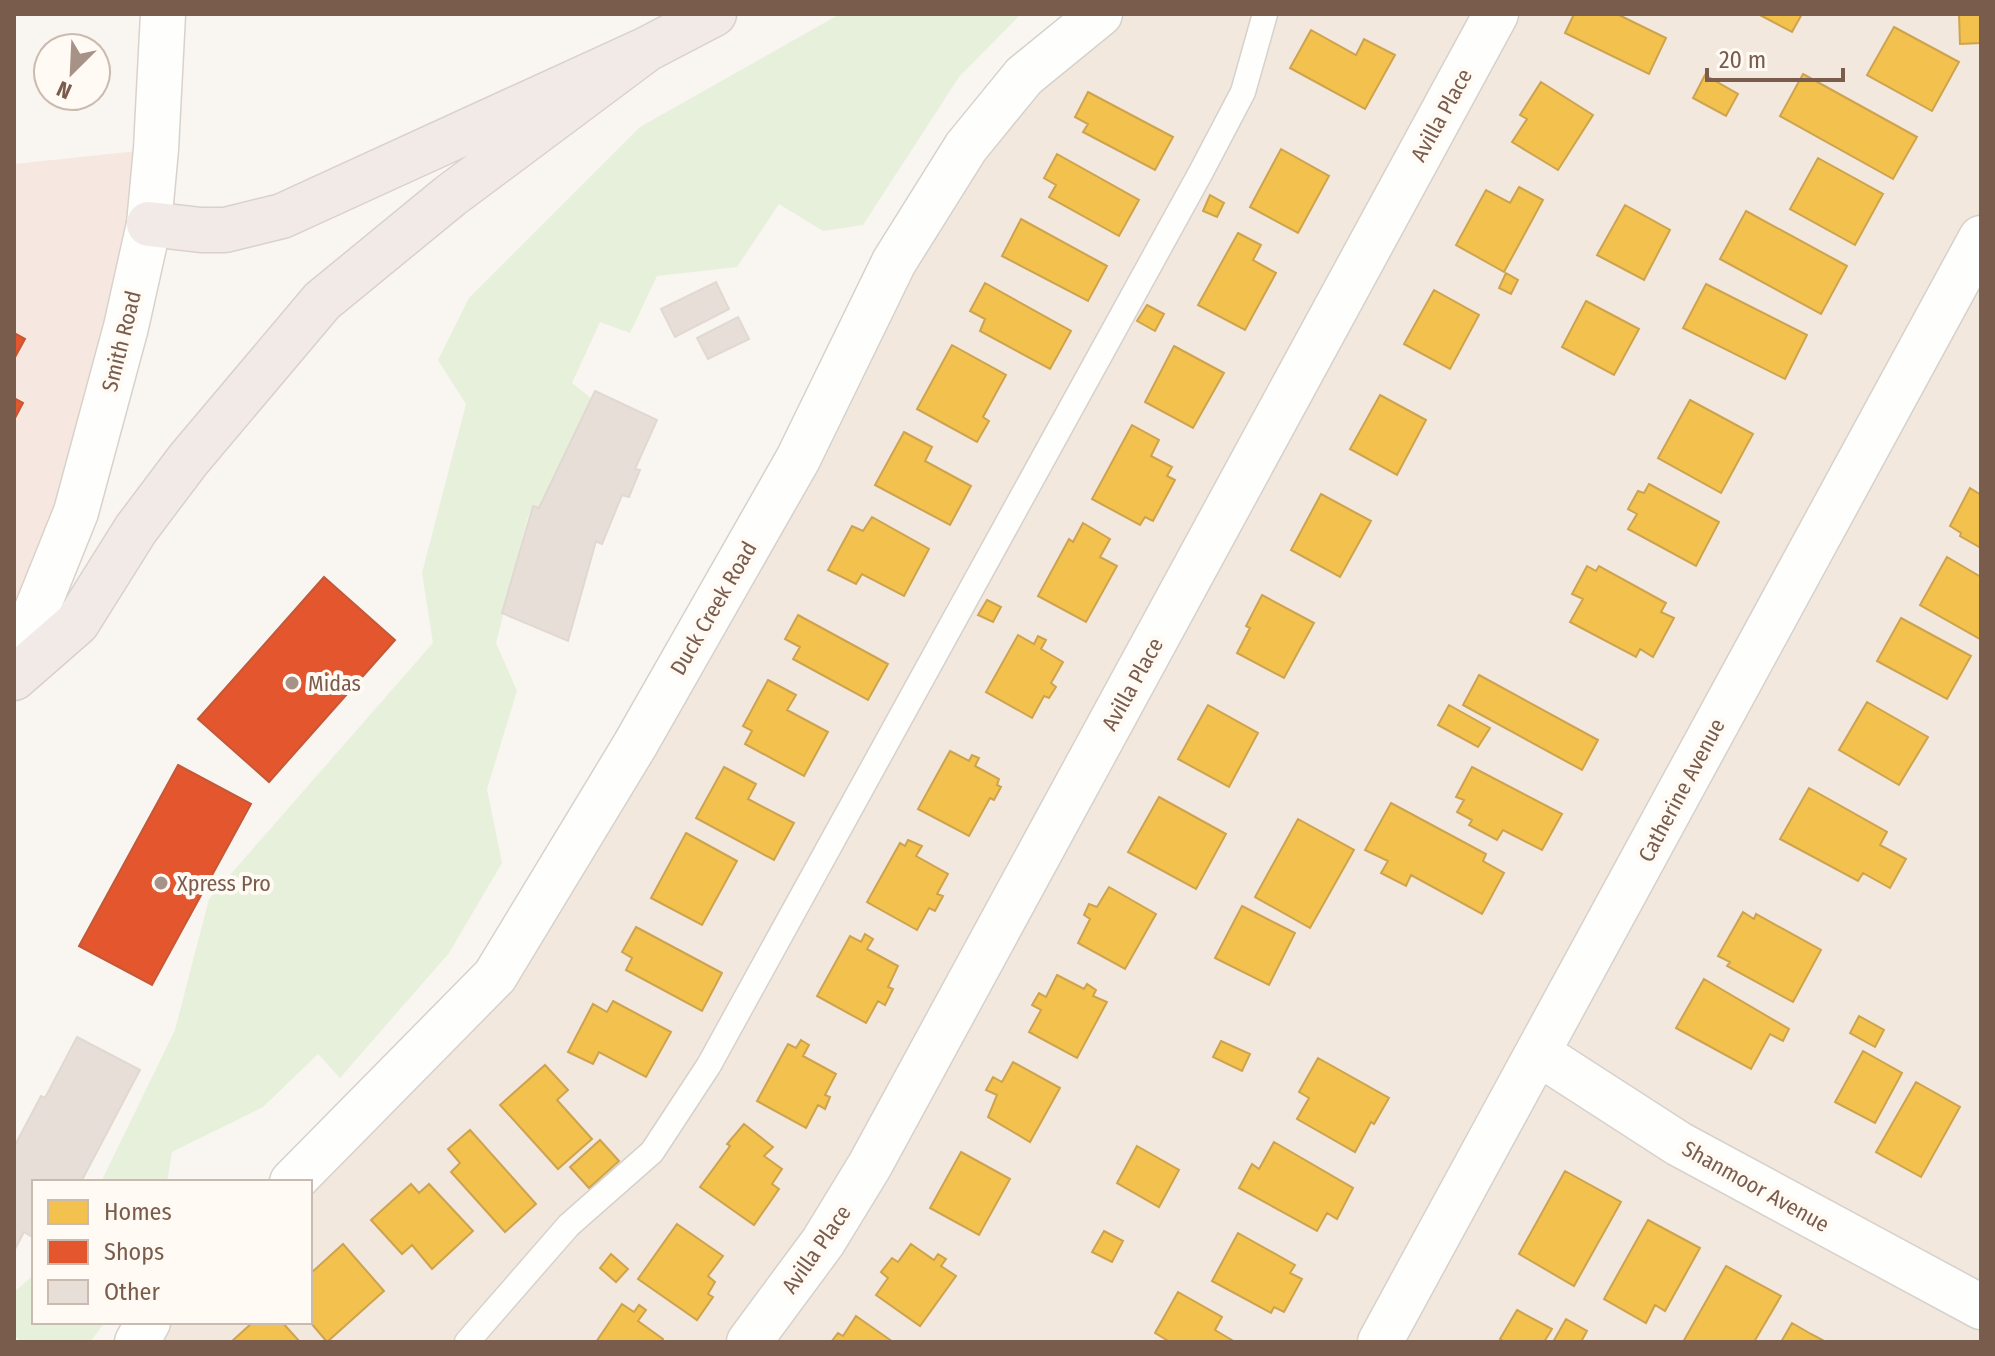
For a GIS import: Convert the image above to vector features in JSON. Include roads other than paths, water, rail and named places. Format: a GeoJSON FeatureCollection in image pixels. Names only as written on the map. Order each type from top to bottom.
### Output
{"type":"FeatureCollection","features":[{"type":"Feature","properties":{"kind":"highway"},"geometry":{"type":"LineString","coordinates":[[149,224],[225,230],[282,216],[647,49],[714,14]]}},
{"type":"Feature","properties":{"kind":"highway"},"geometry":{"type":"LineString","coordinates":[[14,678],[77,623],[136,529],[188,460],[322,301],[450,196],[647,49]]}},
{"type":"Feature","properties":{"kind":"street","name":"Smith Road"},"geometry":{"type":"LineString","coordinates":[[14,654],[37,609],[76,512],[126,327],[149,224],[163,14]]}},
{"type":"Feature","properties":{"kind":"street","name":"Duck Creek Road"},"geometry":{"type":"LineString","coordinates":[[294,1180],[495,976],[635,745],[790,473],[894,262],[966,147],[1024,76],[1100,14]]}},
{"type":"Feature","properties":{"kind":"street","name":"Avilla Place"},"geometry":{"type":"LineString","coordinates":[[749,1342],[849,1202],[1496,14]]}},
{"type":"Feature","properties":{"kind":"street","name":"Catherine Avenue"},"geometry":{"type":"LineString","coordinates":[[1380,1342],[1981,238]]}},
{"type":"Feature","properties":{"kind":"street","name":"Shanmoor Avenue"},"geometry":{"type":"LineString","coordinates":[[1538,1053],[1679,1144],[1981,1307]]}},
{"type":"Feature","properties":{"kind":"street"},"geometry":{"type":"LineString","coordinates":[[137,1342],[147,1324]]}},
{"type":"Feature","properties":{"kind":"lane"},"geometry":{"type":"LineString","coordinates":[[467,1342],[569,1225],[652,1152],[709,1065],[1243,92],[1265,14]]}},
{"type":"Feature","properties":{"kind":"place","name":"Midas"},"geometry":{"type":"Point","coordinates":[292,683]}},
{"type":"Feature","properties":{"kind":"place","name":"Xpress Pro"},"geometry":{"type":"Point","coordinates":[161,883]}}]}
